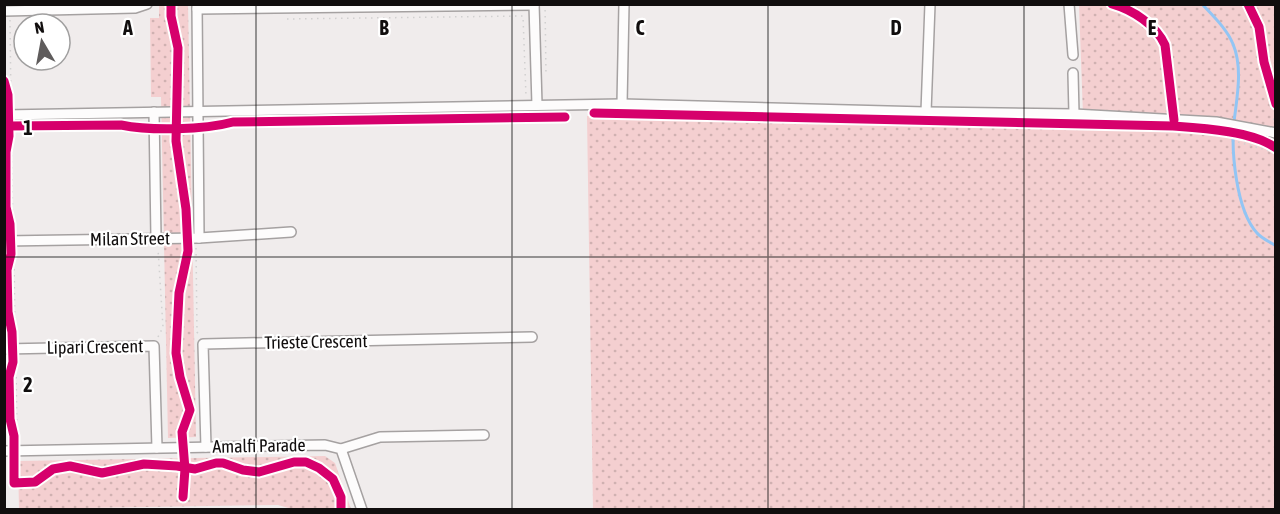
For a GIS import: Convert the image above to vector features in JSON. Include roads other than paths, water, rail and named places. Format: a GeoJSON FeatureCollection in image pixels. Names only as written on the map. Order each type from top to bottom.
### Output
{"type":"FeatureCollection","features":[{"type":"Feature","properties":{"kind":"street"},"geometry":{"type":"LineString","coordinates":[[6,11],[135,8],[147,4]]}},
{"type":"Feature","properties":{"kind":"street"},"geometry":{"type":"LineString","coordinates":[[622,104],[624,4]]}},
{"type":"Feature","properties":{"kind":"street"},"geometry":{"type":"LineString","coordinates":[[926,112],[930,4]]}},
{"type":"Feature","properties":{"kind":"street"},"geometry":{"type":"LineString","coordinates":[[1070,4],[1073,56]]}},
{"type":"Feature","properties":{"kind":"street"},"geometry":{"type":"LineString","coordinates":[[199,238],[197,7],[534,5],[537,105]]}},
{"type":"Feature","properties":{"kind":"street"},"geometry":{"type":"LineString","coordinates":[[1073,73],[1074,114]]}},
{"type":"Feature","properties":{"kind":"street"},"geometry":{"type":"LineString","coordinates":[[6,115],[622,104],[1074,114],[1216,122],[1275,134]]}},
{"type":"Feature","properties":{"kind":"street"},"geometry":{"type":"LineString","coordinates":[[154,112],[156,237]]}},
{"type":"Feature","properties":{"kind":"street","name":"Milan Street"},"geometry":{"type":"LineString","coordinates":[[8,241],[199,238],[291,232]]}},
{"type":"Feature","properties":{"kind":"street","name":"Trieste Crescent"},"geometry":{"type":"LineString","coordinates":[[206,447],[203,344],[532,337]]}},
{"type":"Feature","properties":{"kind":"street","name":"Lipari Crescent"},"geometry":{"type":"LineString","coordinates":[[9,349],[154,346],[158,448]]}},
{"type":"Feature","properties":{"kind":"street"},"geometry":{"type":"LineString","coordinates":[[362,510],[341,449],[380,437],[484,435]]}},
{"type":"Feature","properties":{"kind":"street","name":"Amalfi Parade"},"geometry":{"type":"LineString","coordinates":[[9,451],[325,445],[341,449]]}},
{"type":"Feature","properties":{"kind":"waterway"},"geometry":{"type":"LineString","coordinates":[[1202,4],[1227,33],[1236,53],[1238,83],[1233,148],[1236,180],[1244,210],[1257,233],[1276,246]]}}]}
